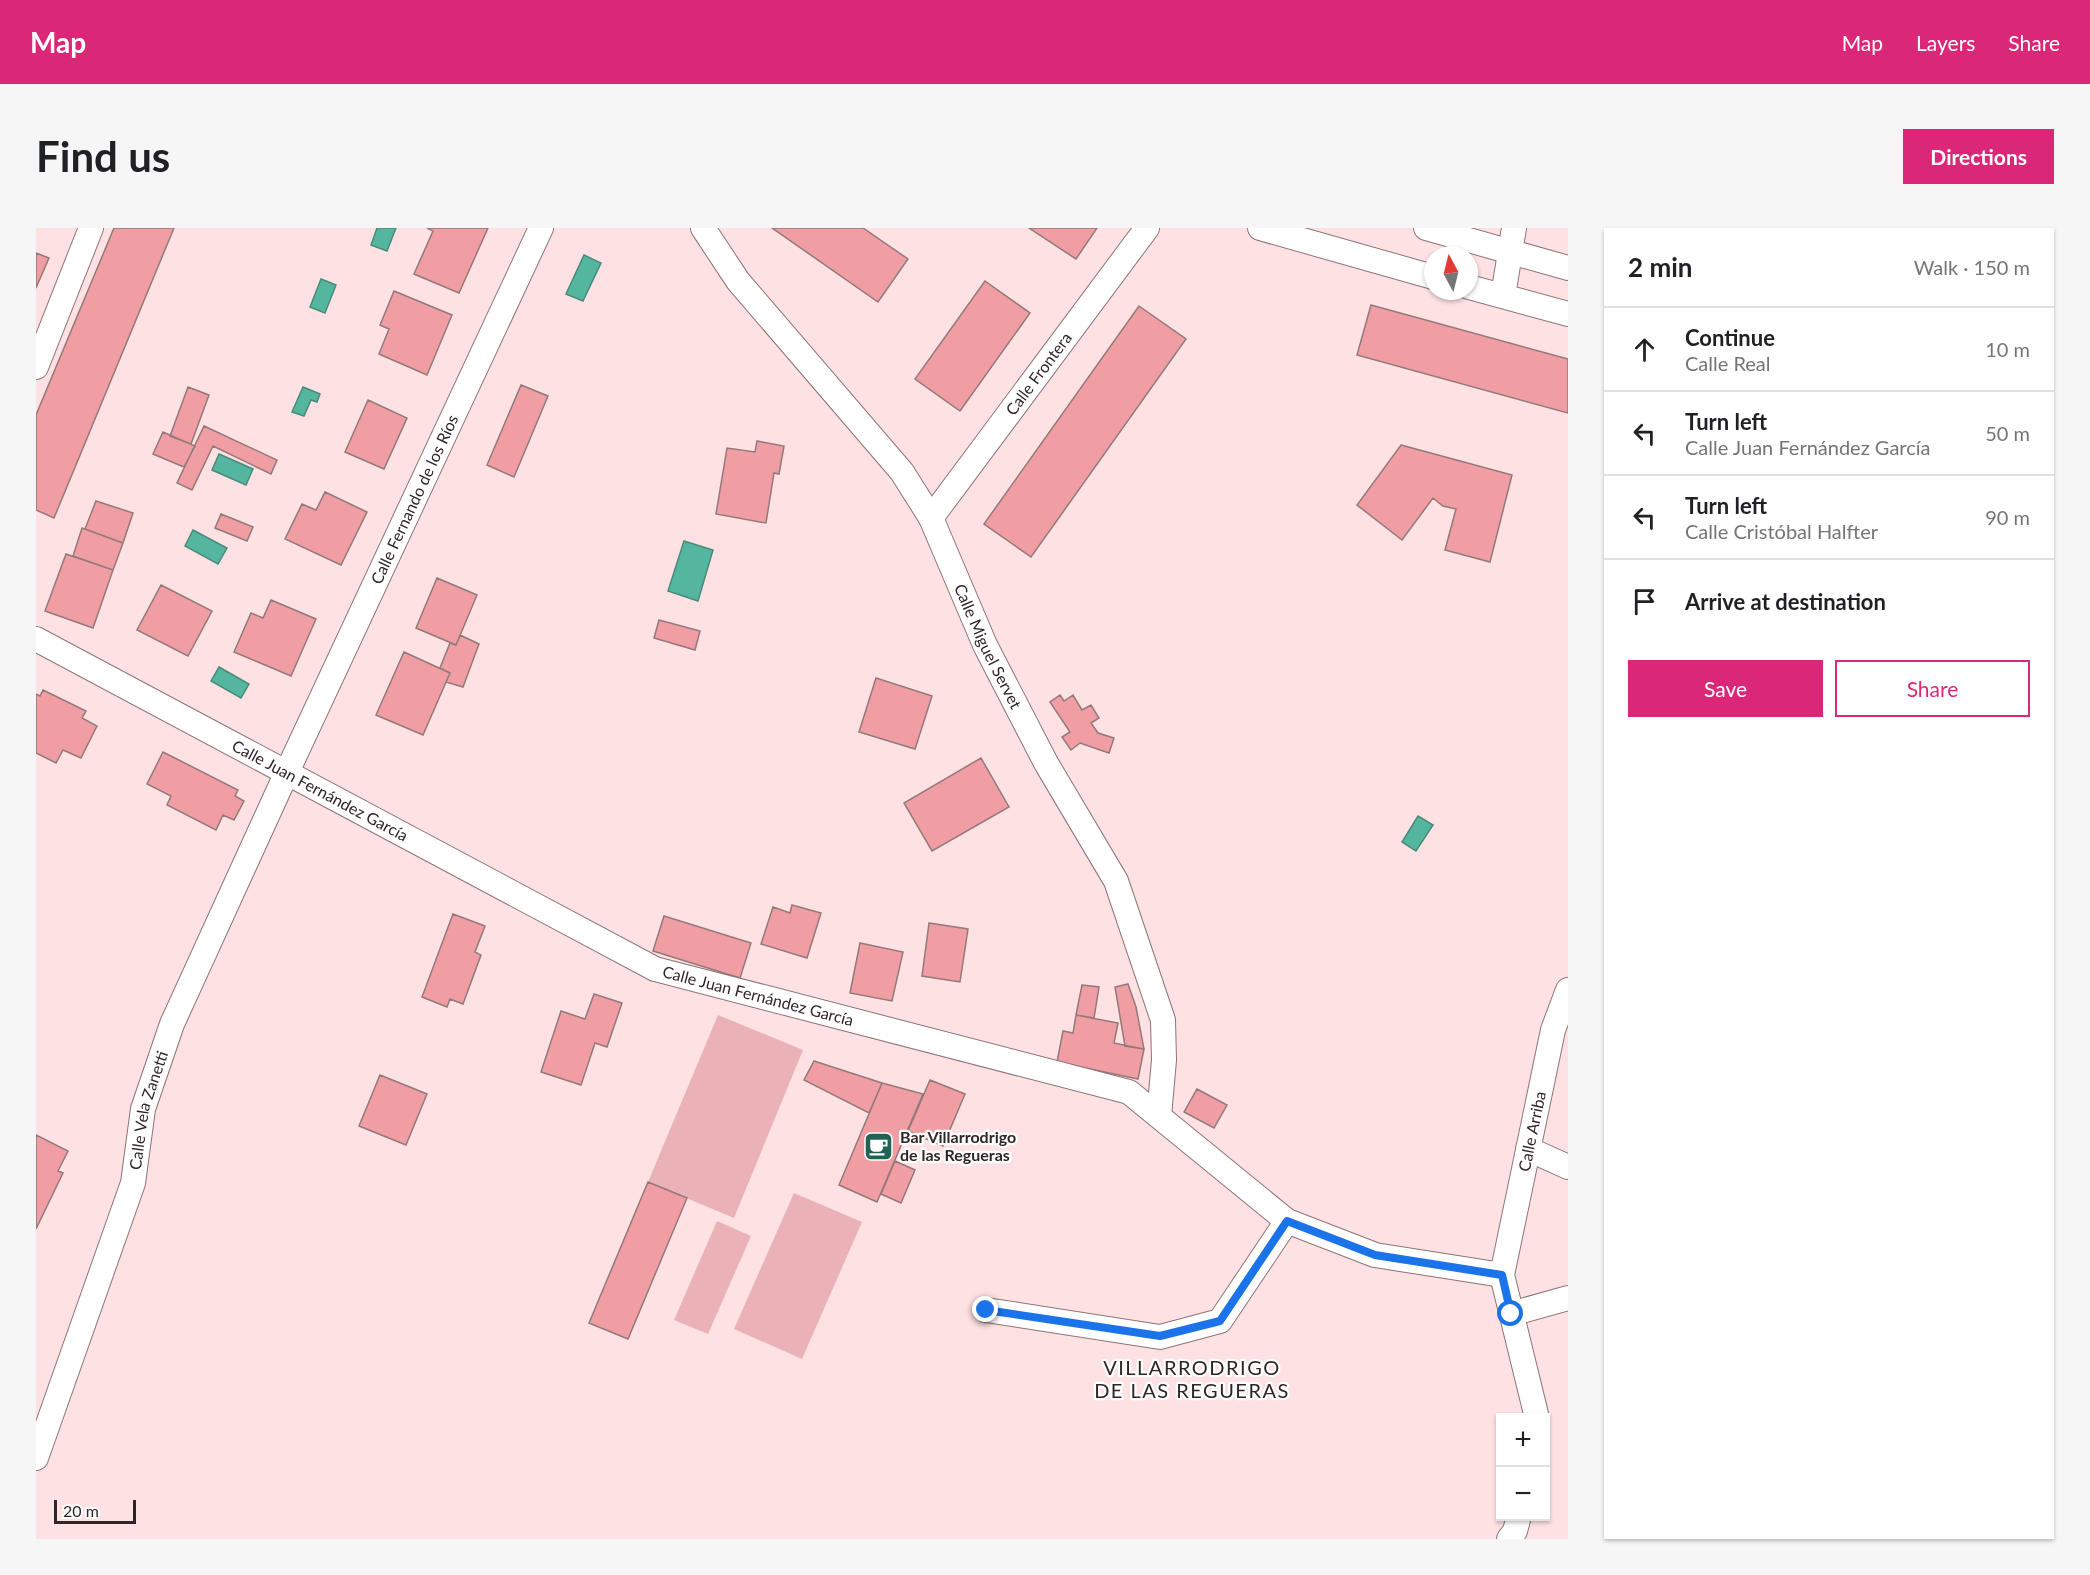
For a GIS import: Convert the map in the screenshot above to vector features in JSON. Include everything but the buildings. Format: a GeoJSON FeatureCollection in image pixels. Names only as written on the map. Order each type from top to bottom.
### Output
{"type":"FeatureCollection","features":[{"type":"Feature","properties":{"kind":"street"},"geometry":{"type":"LineString","coordinates":[[36,367],[91,228]]}},
{"type":"Feature","properties":{"kind":"street","name":"Calle Fernando de los Ríos"},"geometry":{"type":"LineString","coordinates":[[287,772],[541,228]]}},
{"type":"Feature","properties":{"kind":"street","name":"Calle Miguel Servet"},"geometry":{"type":"LineString","coordinates":[[703,228],[738,281],[902,472],[931,518],[985,645],[1046,763],[1116,881],[1163,1020],[1164,1060],[1159,1116]]}},
{"type":"Feature","properties":{"kind":"street","name":"Calle Frontera"},"geometry":{"type":"LineString","coordinates":[[931,518],[1147,228]]}},
{"type":"Feature","properties":{"kind":"street"},"geometry":{"type":"LineString","coordinates":[[1260,228],[1424,274]]}},
{"type":"Feature","properties":{"kind":"street"},"geometry":{"type":"LineString","coordinates":[[1426,228],[1568,268]]}},
{"type":"Feature","properties":{"kind":"street"},"geometry":{"type":"LineString","coordinates":[[1503,296],[1514,228]]}},
{"type":"Feature","properties":{"kind":"street"},"geometry":{"type":"LineString","coordinates":[[1478,289],[1568,314]]}},
{"type":"Feature","properties":{"kind":"street","name":"Calle Juan Fernández García"},"geometry":{"type":"LineString","coordinates":[[36,639],[655,969],[1129,1092],[1287,1221],[1375,1255],[1502,1275]]}},
{"type":"Feature","properties":{"kind":"street","name":"Calle Vela Zanetti"},"geometry":{"type":"LineString","coordinates":[[36,1458],[133,1183],[143,1109],[172,1024],[287,772]]}},
{"type":"Feature","properties":{"kind":"street","name":"Calle Arriba"},"geometry":{"type":"LineString","coordinates":[[1502,1275],[1553,1030],[1568,990]]}},
{"type":"Feature","properties":{"kind":"street"},"geometry":{"type":"LineString","coordinates":[[1528,1149],[1568,1167]]}},
{"type":"Feature","properties":{"kind":"street"},"geometry":{"type":"LineString","coordinates":[[986,1310],[1160,1336],[1220,1321],[1287,1221]]}},
{"type":"Feature","properties":{"kind":"street"},"geometry":{"type":"LineString","coordinates":[[1502,1275],[1536,1413]]}},
{"type":"Feature","properties":{"kind":"street"},"geometry":{"type":"LineString","coordinates":[[1511,1314],[1568,1298]]}},
{"type":"Feature","properties":{"kind":"street"},"geometry":{"type":"LineString","coordinates":[[1509,1539],[1515,1531],[1518,1521]]}},
{"type":"Feature","properties":{"kind":"shaded area"},"geometry":{"type":"Polygon","coordinates":[[[377,228],[396,228],[387,251],[371,245],[377,228]]]}},
{"type":"Feature","properties":{"kind":"shaded area"},"geometry":{"type":"Polygon","coordinates":[[[584,255],[601,263],[583,301],[566,294],[584,255]]]}},
{"type":"Feature","properties":{"kind":"shaded area"},"geometry":{"type":"Polygon","coordinates":[[[321,279],[336,285],[325,313],[310,307],[321,279]]]}},
{"type":"Feature","properties":{"kind":"shaded area"},"geometry":{"type":"Polygon","coordinates":[[[303,387],[320,394],[317,402],[311,400],[304,416],[292,412],[303,387]]]}},
{"type":"Feature","properties":{"kind":"shaded area"},"geometry":{"type":"Polygon","coordinates":[[[219,454],[253,469],[246,485],[212,470],[219,454]]]}},
{"type":"Feature","properties":{"kind":"shaded area"},"geometry":{"type":"Polygon","coordinates":[[[193,530],[227,548],[218,564],[185,546],[193,530]]]}},
{"type":"Feature","properties":{"kind":"shaded area"},"geometry":{"type":"Polygon","coordinates":[[[684,541],[713,550],[698,601],[668,591],[684,541]]]}},
{"type":"Feature","properties":{"kind":"shaded area"},"geometry":{"type":"Polygon","coordinates":[[[219,667],[249,684],[241,698],[211,681],[219,667]]]}},
{"type":"Feature","properties":{"kind":"shaded area"},"geometry":{"type":"Polygon","coordinates":[[[1418,816],[1433,825],[1416,851],[1402,842],[1418,816]]]}},
{"type":"Feature","properties":{"kind":"shaded area"},"geometry":{"type":"Polygon","coordinates":[[[718,1015],[803,1050],[734,1218],[648,1182],[718,1015]]]}},
{"type":"Feature","properties":{"kind":"shaded area"},"geometry":{"type":"Polygon","coordinates":[[[794,1193],[862,1222],[802,1359],[734,1329],[794,1193]]]}},
{"type":"Feature","properties":{"kind":"shaded area"},"geometry":{"type":"Polygon","coordinates":[[[717,1221],[751,1236],[708,1334],[674,1320],[717,1221]]]}},
{"type":"Feature","properties":{"kind":"place","name":"Bar Villarrodrigo de las Regueras"},"geometry":{"type":"Point","coordinates":[879,1146]}},
{"type":"Feature","properties":{"kind":"district","name":"VILLARRODRIGO DE LAS REGUERAS"},"geometry":{"type":"Point","coordinates":[1192,1380]}},
{"type":"Feature","properties":{"kind":"route"},"geometry":{"type":"LineString","coordinates":[[986,1310],[1160,1336],[1220,1321],[1287,1221],[1375,1255],[1502,1275],[1511,1314]]}}]}
